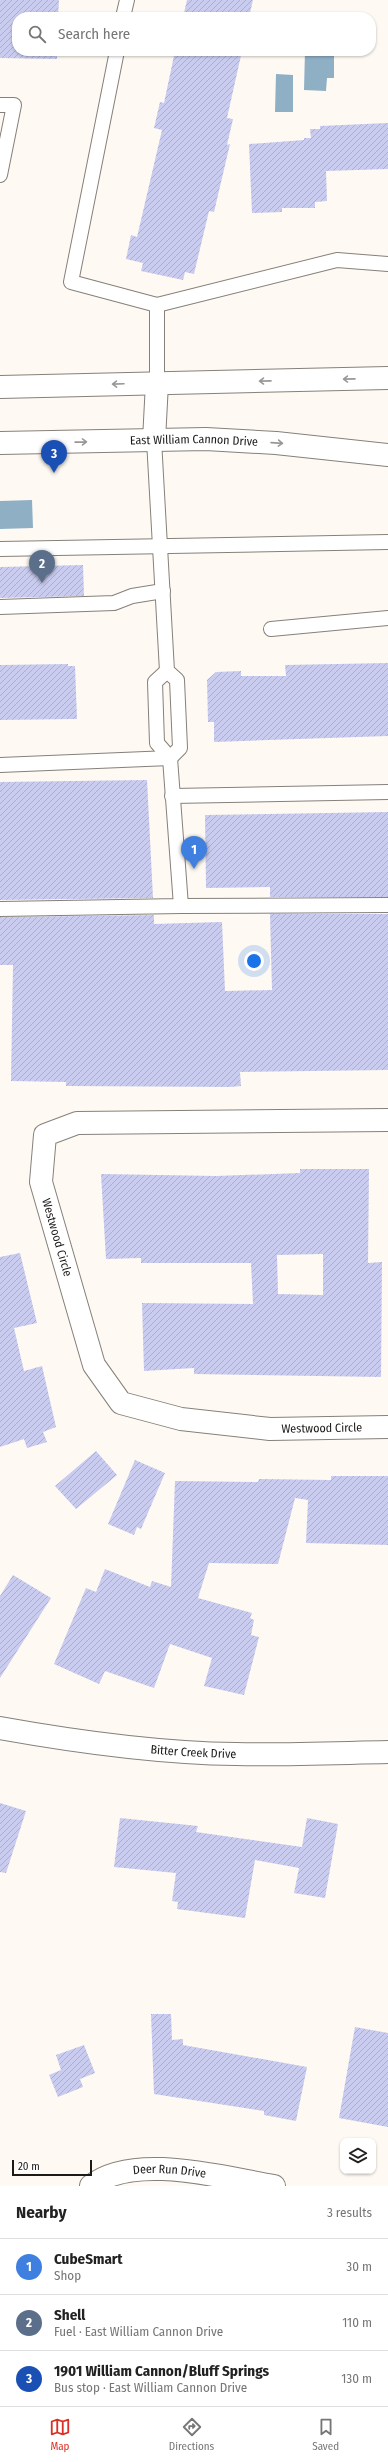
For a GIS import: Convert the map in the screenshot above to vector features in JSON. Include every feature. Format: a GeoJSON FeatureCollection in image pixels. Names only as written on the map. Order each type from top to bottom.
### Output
{"type":"FeatureCollection","features":[{"type":"Feature","properties":{"kind":"street"},"geometry":{"type":"LineString","coordinates":[[0,387],[388,378]]}},
{"type":"Feature","properties":{"kind":"street"},"geometry":{"type":"LineString","coordinates":[[154,440],[156,383]]}},
{"type":"Feature","properties":{"kind":"street","name":"East William Cannon Drive"},"geometry":{"type":"LineString","coordinates":[[0,443],[206,439],[276,442],[388,455]]}},
{"type":"Feature","properties":{"kind":"street","name":"Westwood Circle"},"geometry":{"type":"LineString","coordinates":[[388,1120],[77,1123],[45,1135],[41,1182],[94,1365],[121,1403],[181,1419],[270,1429],[388,1427]]}},
{"type":"Feature","properties":{"kind":"street","name":"Bitter Creek Drive"},"geometry":{"type":"LineString","coordinates":[[0,1728],[70,1740],[135,1748],[235,1754],[388,1752]]}},
{"type":"Feature","properties":{"kind":"street","name":"Deer Run Drive"},"geometry":{"type":"LineString","coordinates":[[91,2186],[97,2181],[126,2171],[153,2168],[274,2186]]}},
{"type":"Feature","properties":{"kind":"lane"},"geometry":{"type":"LineString","coordinates":[[124,12],[126,0]]}},
{"type":"Feature","properties":{"kind":"lane"},"geometry":{"type":"LineString","coordinates":[[115,56],[71,282],[157,305],[337,260],[388,264]]}},
{"type":"Feature","properties":{"kind":"lane"},"geometry":{"type":"LineString","coordinates":[[0,104],[14,105],[0,175]]}},
{"type":"Feature","properties":{"kind":"lane"},"geometry":{"type":"LineString","coordinates":[[156,383],[157,305]]}},
{"type":"Feature","properties":{"kind":"lane"},"geometry":{"type":"LineString","coordinates":[[0,765],[170,758],[180,748],[178,680],[167,671],[154,440]]}},
{"type":"Feature","properties":{"kind":"lane"},"geometry":{"type":"LineString","coordinates":[[0,549],[388,542]]}},
{"type":"Feature","properties":{"kind":"lane"},"geometry":{"type":"LineString","coordinates":[[0,607],[114,603],[132,596],[163,590]]}},
{"type":"Feature","properties":{"kind":"lane"},"geometry":{"type":"LineString","coordinates":[[271,629],[388,618]]}},
{"type":"Feature","properties":{"kind":"lane"},"geometry":{"type":"LineString","coordinates":[[167,671],[155,682],[156,743],[170,758],[181,906]]}},
{"type":"Feature","properties":{"kind":"lane"},"geometry":{"type":"LineString","coordinates":[[172,796],[388,792]]}},
{"type":"Feature","properties":{"kind":"lane"},"geometry":{"type":"LineString","coordinates":[[0,909],[388,905]]}},
{"type":"Feature","properties":{"kind":"water"},"geometry":{"type":"Polygon","coordinates":[[[305,56],[334,56],[334,78],[327,78],[326,91],[304,90],[305,56]]]}},
{"type":"Feature","properties":{"kind":"water"},"geometry":{"type":"Polygon","coordinates":[[[276,74],[293,75],[293,112],[275,112],[276,74]]]}},
{"type":"Feature","properties":{"kind":"water"},"geometry":{"type":"Polygon","coordinates":[[[32,500],[33,528],[0,529],[0,501],[32,500]]]}},
{"type":"Feature","properties":{"kind":"building"},"geometry":{"type":"Polygon","coordinates":[[[0,0],[59,0],[58,12],[12,12],[12,56],[57,56],[57,59],[0,58],[0,0]]]}},
{"type":"Feature","properties":{"kind":"building"},"geometry":{"type":"Polygon","coordinates":[[[187,0],[253,0],[250,12],[184,12],[187,0]]]}},
{"type":"Feature","properties":{"kind":"building"},"geometry":{"type":"Polygon","coordinates":[[[174,56],[241,56],[227,118],[233,119],[227,145],[230,144],[214,212],[209,211],[194,274],[185,272],[183,280],[141,271],[143,263],[126,259],[131,235],[137,237],[162,130],[154,128],[160,102],[164,103],[174,56]]]}},
{"type":"Feature","properties":{"kind":"building"},"geometry":{"type":"Polygon","coordinates":[[[388,123],[388,169],[326,171],[327,201],[315,202],[315,208],[282,208],[282,212],[252,213],[249,144],[304,140],[304,138],[311,138],[310,129],[320,129],[320,126],[388,123]]]}},
{"type":"Feature","properties":{"kind":"building"},"geometry":{"type":"Polygon","coordinates":[[[83,565],[84,596],[0,598],[0,567],[83,565]]]}},
{"type":"Feature","properties":{"kind":"building"},"geometry":{"type":"Polygon","coordinates":[[[388,663],[388,736],[214,742],[214,722],[208,722],[207,680],[216,672],[241,671],[241,676],[286,676],[285,665],[388,663]]]}},
{"type":"Feature","properties":{"kind":"building"},"geometry":{"type":"Polygon","coordinates":[[[68,664],[68,666],[75,666],[77,719],[0,720],[0,665],[68,664]]]}},
{"type":"Feature","properties":{"kind":"building"},"geometry":{"type":"Polygon","coordinates":[[[147,780],[153,898],[0,900],[0,782],[147,780]]]}},
{"type":"Feature","properties":{"kind":"building"},"geometry":{"type":"Polygon","coordinates":[[[388,812],[388,897],[270,897],[270,887],[206,888],[205,815],[388,812]]]}},
{"type":"Feature","properties":{"kind":"building"},"geometry":{"type":"Polygon","coordinates":[[[270,914],[388,914],[388,1070],[240,1072],[241,1086],[230,1087],[66,1086],[66,1082],[11,1081],[13,965],[0,965],[0,917],[154,915],[154,924],[222,922],[225,991],[272,990],[270,914]]]}},
{"type":"Feature","properties":{"kind":"building"},"geometry":{"type":"Polygon","coordinates":[[[300,1169],[369,1169],[368,1263],[382,1262],[381,1377],[194,1374],[194,1368],[144,1371],[142,1303],[253,1304],[251,1263],[141,1263],[141,1258],[106,1259],[101,1174],[216,1176],[300,1173],[300,1169]],[[323,1254],[277,1255],[278,1294],[323,1295],[323,1254]]]}},
{"type":"Feature","properties":{"kind":"building"},"geometry":{"type":"Polygon","coordinates":[[[20,1253],[37,1323],[14,1328],[24,1371],[42,1366],[56,1427],[43,1432],[47,1442],[27,1448],[24,1439],[0,1447],[0,1257],[20,1253]]]}},
{"type":"Feature","properties":{"kind":"building"},"geometry":{"type":"Polygon","coordinates":[[[96,1451],[117,1475],[76,1509],[55,1486],[96,1451]]]}},
{"type":"Feature","properties":{"kind":"building"},"geometry":{"type":"Polygon","coordinates":[[[135,1460],[165,1473],[141,1529],[137,1527],[134,1535],[108,1524],[135,1460]]]}},
{"type":"Feature","properties":{"kind":"building"},"geometry":{"type":"Polygon","coordinates":[[[331,1476],[388,1476],[388,1545],[306,1543],[308,1500],[295,1498],[278,1564],[209,1563],[198,1598],[252,1613],[250,1618],[254,1620],[251,1635],[259,1637],[244,1695],[204,1686],[212,1658],[170,1644],[154,1688],[105,1671],[99,1684],[54,1664],[86,1588],[96,1592],[105,1569],[150,1587],[152,1581],[171,1587],[175,1481],[258,1482],[259,1479],[331,1480],[331,1476]]]}},
{"type":"Feature","properties":{"kind":"building"},"geometry":{"type":"Polygon","coordinates":[[[13,1575],[51,1598],[0,1678],[0,1596],[13,1575]]]}},
{"type":"Feature","properties":{"kind":"building"},"geometry":{"type":"Polygon","coordinates":[[[0,1803],[26,1811],[6,1873],[0,1872],[0,1803]]]}},
{"type":"Feature","properties":{"kind":"building"},"geometry":{"type":"Polygon","coordinates":[[[120,1818],[198,1826],[196,1832],[302,1847],[307,1818],[338,1824],[325,1898],[294,1893],[299,1868],[255,1860],[245,1918],[177,1909],[178,1902],[172,1901],[176,1873],[114,1867],[120,1818]]]}},
{"type":"Feature","properties":{"kind":"building"},"geometry":{"type":"Polygon","coordinates":[[[151,2014],[171,2014],[172,2040],[183,2039],[183,2045],[307,2067],[296,2121],[264,2115],[264,2111],[154,2094],[151,2014]]]}},
{"type":"Feature","properties":{"kind":"building"},"geometry":{"type":"Polygon","coordinates":[[[355,2027],[388,2033],[388,2127],[339,2118],[355,2027]]]}},
{"type":"Feature","properties":{"kind":"building"},"geometry":{"type":"Polygon","coordinates":[[[84,2045],[95,2073],[80,2079],[83,2087],[58,2097],[49,2075],[61,2070],[56,2055],[84,2045]]]}},
{"type":"Feature","properties":{"kind":"place","name":"1901 William Cannon/Bluff Springs"},"geometry":{"type":"Point","coordinates":[54,473]}},
{"type":"Feature","properties":{"kind":"place","name":"Shell"},"geometry":{"type":"Point","coordinates":[42,583]}},
{"type":"Feature","properties":{"kind":"place","name":"CubeSmart"},"geometry":{"type":"Point","coordinates":[194,869]}}]}
